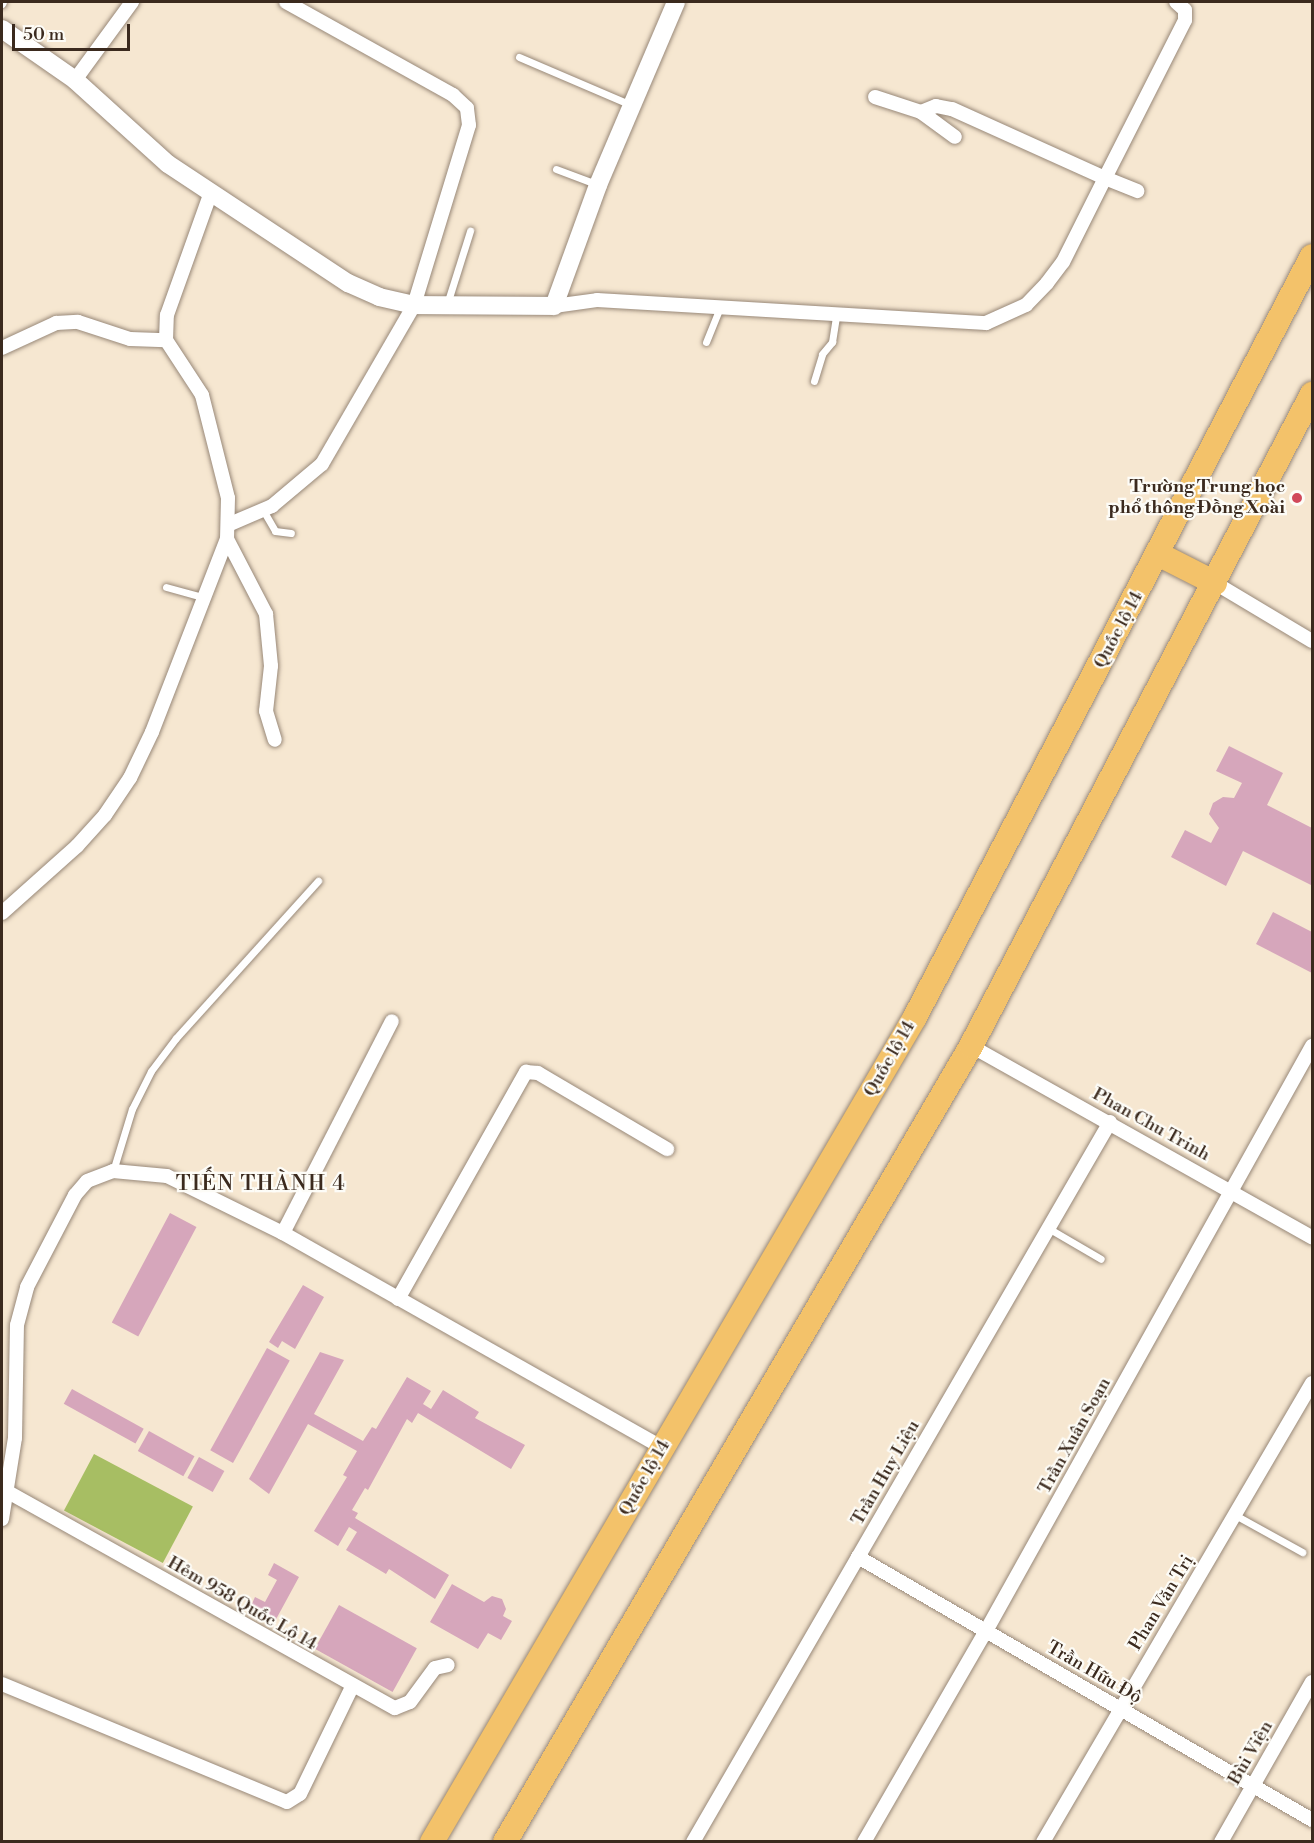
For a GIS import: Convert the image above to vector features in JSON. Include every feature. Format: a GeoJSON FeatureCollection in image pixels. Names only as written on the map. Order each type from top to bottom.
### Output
{"type":"FeatureCollection","features":[{"type":"Feature","properties":{"kind":"highway","name":"Quốc lộ 14"},"geometry":{"type":"LineString","coordinates":[[432,1842],[915,1017],[1312,256]]}},
{"type":"Feature","properties":{"kind":"highway"},"geometry":{"type":"LineString","coordinates":[[505,1842],[971,1046],[1312,394]]}},
{"type":"Feature","properties":{"kind":"highway"},"geometry":{"type":"LineString","coordinates":[[1158,554],[1215,583]]}},
{"type":"Feature","properties":{"kind":"street"},"geometry":{"type":"LineString","coordinates":[[75,80],[132,2]]}},
{"type":"Feature","properties":{"kind":"street"},"geometry":{"type":"LineString","coordinates":[[230,525],[264,510],[322,464],[414,305],[470,125],[467,108],[453,95],[286,2]]}},
{"type":"Feature","properties":{"kind":"street"},"geometry":{"type":"LineString","coordinates":[[554,306],[598,185],[676,2]]}},
{"type":"Feature","properties":{"kind":"street"},"geometry":{"type":"LineString","coordinates":[[2,29],[75,80],[133,135],[210,195],[348,283],[379,297],[414,305],[446,307],[554,306],[597,300],[836,316],[986,323],[1006,316],[1026,305],[1058,269],[1185,20],[1185,10],[1176,2]]}},
{"type":"Feature","properties":{"kind":"street"},"geometry":{"type":"LineString","coordinates":[[875,97],[921,112],[955,136]]}},
{"type":"Feature","properties":{"kind":"street"},"geometry":{"type":"LineString","coordinates":[[921,112],[936,106],[952,109],[1137,191]]}},
{"type":"Feature","properties":{"kind":"street"},"geometry":{"type":"LineString","coordinates":[[2,913],[77,846],[105,815],[130,778],[206,598],[227,539],[230,525],[228,498],[202,395],[166,340],[167,315],[210,195]]}},
{"type":"Feature","properties":{"kind":"street"},"geometry":{"type":"LineString","coordinates":[[2,348],[56,323],[78,322],[130,339],[166,340]]}},
{"type":"Feature","properties":{"kind":"street"},"geometry":{"type":"LineString","coordinates":[[227,539],[266,614],[270,666],[266,711],[274,740]]}},
{"type":"Feature","properties":{"kind":"street"},"geometry":{"type":"LineString","coordinates":[[1215,583],[1312,641]]}},
{"type":"Feature","properties":{"kind":"street"},"geometry":{"type":"LineString","coordinates":[[283,1233],[392,1021]]}},
{"type":"Feature","properties":{"kind":"street","name":"Phan Chu Trinh"},"geometry":{"type":"LineString","coordinates":[[971,1046],[1312,1237]]}},
{"type":"Feature","properties":{"kind":"street","name":"Trần Xuân Soạn"},"geometry":{"type":"LineString","coordinates":[[864,1842],[986,1631],[1312,1046]]}},
{"type":"Feature","properties":{"kind":"street"},"geometry":{"type":"LineString","coordinates":[[398,1299],[526,1072],[538,1073],[667,1149]]}},
{"type":"Feature","properties":{"kind":"street","name":"Trần Huy Liệu"},"geometry":{"type":"LineString","coordinates":[[693,1842],[1110,1122]]}},
{"type":"Feature","properties":{"kind":"street"},"geometry":{"type":"LineString","coordinates":[[2,1519],[15,1437],[17,1325],[27,1287],[75,1195],[87,1181],[113,1171],[167,1176],[283,1233],[663,1448]]}},
{"type":"Feature","properties":{"kind":"street","name":"Phan Văn Trị"},"geometry":{"type":"LineString","coordinates":[[1043,1842],[1312,1383]]}},
{"type":"Feature","properties":{"kind":"street","name":"Hẻm 958 Quốc Lộ 14"},"geometry":{"type":"LineString","coordinates":[[8,1492],[352,1687],[395,1708],[410,1702],[435,1668],[448,1665]]}},
{"type":"Feature","properties":{"kind":"street","name":"Trần Hữu Độ"},"geometry":{"type":"LineString","coordinates":[[858,1557],[1312,1820]]}},
{"type":"Feature","properties":{"kind":"street","name":"Bùi Viện"},"geometry":{"type":"LineString","coordinates":[[1221,1842],[1312,1682]]}},
{"type":"Feature","properties":{"kind":"street"},"geometry":{"type":"LineString","coordinates":[[2,1684],[287,1802],[300,1794],[352,1687]]}},
{"type":"Feature","properties":{"kind":"lane"},"geometry":{"type":"LineString","coordinates":[[519,57],[633,106]]}},
{"type":"Feature","properties":{"kind":"lane"},"geometry":{"type":"LineString","coordinates":[[556,169],[598,185]]}},
{"type":"Feature","properties":{"kind":"lane"},"geometry":{"type":"LineString","coordinates":[[446,307],[470,231]]}},
{"type":"Feature","properties":{"kind":"lane"},"geometry":{"type":"LineString","coordinates":[[706,342],[720,307]]}},
{"type":"Feature","properties":{"kind":"lane"},"geometry":{"type":"LineString","coordinates":[[814,381],[822,354],[832,342],[836,316]]}},
{"type":"Feature","properties":{"kind":"lane"},"geometry":{"type":"LineString","coordinates":[[264,510],[275,531],[291,533]]}},
{"type":"Feature","properties":{"kind":"lane"},"geometry":{"type":"LineString","coordinates":[[166,587],[206,598]]}},
{"type":"Feature","properties":{"kind":"lane"},"geometry":{"type":"LineString","coordinates":[[113,1171],[132,1109],[151,1071],[176,1038],[318,881]]}},
{"type":"Feature","properties":{"kind":"lane"},"geometry":{"type":"LineString","coordinates":[[1048,1228],[1101,1259]]}},
{"type":"Feature","properties":{"kind":"lane"},"geometry":{"type":"LineString","coordinates":[[1235,1515],[1302,1552]]}},
{"type":"Feature","properties":{"kind":"green space"},"geometry":{"type":"Polygon","coordinates":[[[94,1454],[193,1507],[163,1563],[64,1511],[94,1454]]]}},
{"type":"Feature","properties":{"kind":"building"},"geometry":{"type":"Polygon","coordinates":[[[1229,746],[1283,773],[1267,805],[1312,828],[1311,885],[1243,851],[1226,886],[1171,857],[1185,830],[1211,843],[1219,828],[1209,814],[1213,803],[1223,797],[1234,798],[1242,783],[1216,771],[1229,746]]]}},
{"type":"Feature","properties":{"kind":"building"},"geometry":{"type":"Polygon","coordinates":[[[1273,912],[1312,932],[1312,973],[1256,944],[1273,912]]]}},
{"type":"Feature","properties":{"kind":"building"},"geometry":{"type":"Polygon","coordinates":[[[170,1213],[196,1227],[138,1337],[112,1322],[170,1213]]]}},
{"type":"Feature","properties":{"kind":"building"},"geometry":{"type":"Polygon","coordinates":[[[303,1285],[324,1297],[295,1349],[282,1341],[278,1348],[269,1342],[303,1285]]]}},
{"type":"Feature","properties":{"kind":"building"},"geometry":{"type":"Polygon","coordinates":[[[267,1348],[290,1361],[233,1463],[210,1450],[267,1348]]]}},
{"type":"Feature","properties":{"kind":"building"},"geometry":{"type":"Polygon","coordinates":[[[320,1352],[344,1360],[314,1414],[363,1441],[372,1427],[376,1429],[407,1377],[431,1391],[423,1404],[431,1409],[443,1390],[479,1412],[475,1418],[525,1445],[511,1469],[418,1413],[412,1423],[407,1419],[368,1490],[365,1488],[352,1510],[358,1513],[355,1518],[449,1575],[435,1599],[389,1569],[386,1574],[346,1550],[357,1532],[349,1527],[338,1546],[314,1531],[347,1477],[343,1475],[357,1451],[308,1424],[269,1494],[249,1479],[320,1352]]]}},
{"type":"Feature","properties":{"kind":"building"},"geometry":{"type":"Polygon","coordinates":[[[72,1389],[144,1429],[135,1444],[64,1404],[72,1389]]]}},
{"type":"Feature","properties":{"kind":"building"},"geometry":{"type":"Polygon","coordinates":[[[149,1431],[194,1456],[183,1476],[138,1451],[149,1431]]]}},
{"type":"Feature","properties":{"kind":"building"},"geometry":{"type":"Polygon","coordinates":[[[199,1457],[224,1471],[213,1492],[187,1478],[199,1457]]]}},
{"type":"Feature","properties":{"kind":"building"},"geometry":{"type":"Polygon","coordinates":[[[274,1563],[299,1577],[274,1623],[249,1610],[255,1597],[265,1602],[277,1580],[268,1575],[274,1563]]]}},
{"type":"Feature","properties":{"kind":"building"},"geometry":{"type":"Polygon","coordinates":[[[452,1584],[484,1602],[492,1596],[502,1599],[506,1609],[503,1616],[512,1621],[501,1640],[488,1633],[478,1649],[430,1622],[452,1584]]]}},
{"type":"Feature","properties":{"kind":"building"},"geometry":{"type":"Polygon","coordinates":[[[339,1605],[417,1648],[393,1692],[315,1649],[339,1605]]]}},
{"type":"Feature","properties":{"kind":"place","name":"Trường Trung học phổ thông Đồng Xoài"},"geometry":{"type":"Point","coordinates":[1297,498]}},
{"type":"Feature","properties":{"kind":"district","name":"TIẾN THÀNH 4"},"geometry":{"type":"Point","coordinates":[261,1184]}}]}
